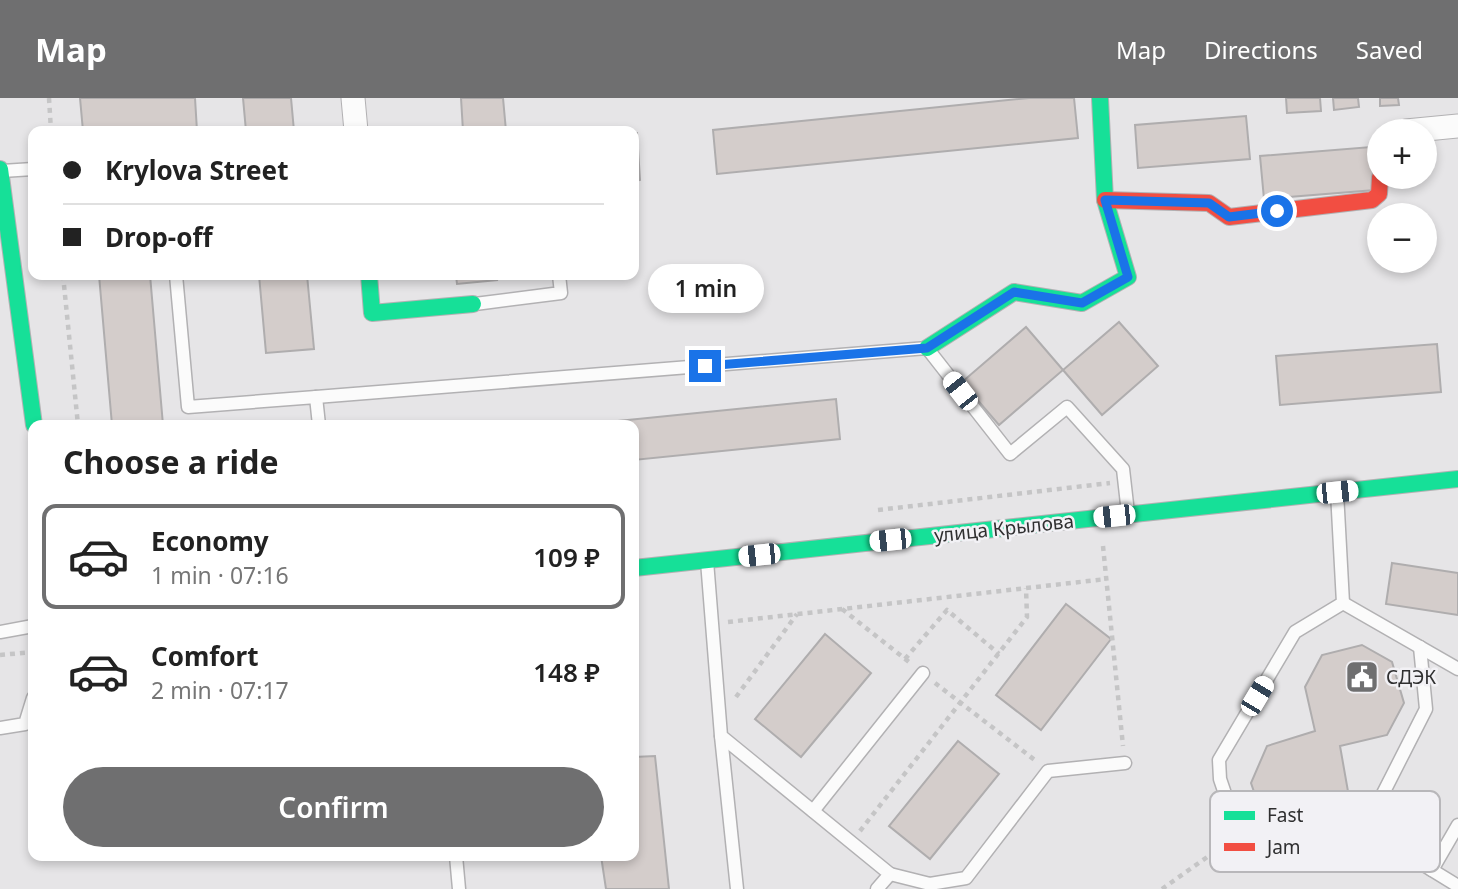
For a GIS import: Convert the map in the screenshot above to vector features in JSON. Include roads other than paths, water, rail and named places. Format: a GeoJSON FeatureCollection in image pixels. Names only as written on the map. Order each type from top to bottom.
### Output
{"type":"FeatureCollection","features":[{"type":"Feature","properties":{"kind":"street"},"geometry":{"type":"LineString","coordinates":[[353,98],[356,126]]}},
{"type":"Feature","properties":{"kind":"street"},"geometry":{"type":"LineString","coordinates":[[927,348],[1014,292],[1082,303],[1128,277],[1105,200],[1101,98]]}},
{"type":"Feature","properties":{"kind":"street"},"geometry":{"type":"LineString","coordinates":[[1437,128],[1458,126]]}},
{"type":"Feature","properties":{"kind":"street"},"geometry":{"type":"LineString","coordinates":[[0,170],[6,262],[33,420]]}},
{"type":"Feature","properties":{"kind":"street"},"geometry":{"type":"LineString","coordinates":[[1105,200],[1209,203],[1229,217],[1372,200],[1379,194],[1379,189]]}},
{"type":"Feature","properties":{"kind":"street"},"geometry":{"type":"LineString","coordinates":[[369,280],[372,313],[473,304]]}},
{"type":"Feature","properties":{"kind":"street","name":"улица Крылова"},"geometry":{"type":"LineString","coordinates":[[639,567],[1458,479]]}},
{"type":"Feature","properties":{"kind":"lane"},"geometry":{"type":"LineString","coordinates":[[0,170],[28,169]]}},
{"type":"Feature","properties":{"kind":"lane"},"geometry":{"type":"LineString","coordinates":[[176,280],[188,407],[927,348],[1010,454],[1067,407],[1123,469],[1128,514]]}},
{"type":"Feature","properties":{"kind":"lane"},"geometry":{"type":"LineString","coordinates":[[473,304],[561,293],[560,280]]}},
{"type":"Feature","properties":{"kind":"lane"},"geometry":{"type":"LineString","coordinates":[[316,397],[318,420]]}},
{"type":"Feature","properties":{"kind":"lane"},"geometry":{"type":"LineString","coordinates":[[1337,492],[1343,603]]}},
{"type":"Feature","properties":{"kind":"lane"},"geometry":{"type":"LineString","coordinates":[[706,560],[737,889]]}},
{"type":"Feature","properties":{"kind":"lane"},"geometry":{"type":"LineString","coordinates":[[1343,603],[1458,669]]}},
{"type":"Feature","properties":{"kind":"lane"},"geometry":{"type":"LineString","coordinates":[[1224,791],[1219,760],[1295,632],[1343,603]]}},
{"type":"Feature","properties":{"kind":"lane"},"geometry":{"type":"LineString","coordinates":[[0,632],[28,627]]}},
{"type":"Feature","properties":{"kind":"lane"},"geometry":{"type":"LineString","coordinates":[[1383,791],[1426,709],[1419,647]]}},
{"type":"Feature","properties":{"kind":"lane"},"geometry":{"type":"LineString","coordinates":[[813,811],[923,673]]}},
{"type":"Feature","properties":{"kind":"lane"},"geometry":{"type":"LineString","coordinates":[[0,728],[24,723],[28,712]]}},
{"type":"Feature","properties":{"kind":"lane"},"geometry":{"type":"LineString","coordinates":[[721,736],[890,874],[930,884],[966,878],[1048,771],[1125,763]]}},
{"type":"Feature","properties":{"kind":"lane"},"geometry":{"type":"LineString","coordinates":[[1440,856],[1458,825]]}},
{"type":"Feature","properties":{"kind":"lane"},"geometry":{"type":"LineString","coordinates":[[456,861],[459,889]]}},
{"type":"Feature","properties":{"kind":"lane"},"geometry":{"type":"LineString","coordinates":[[1435,872],[1458,886]]}},
{"type":"Feature","properties":{"kind":"lane"},"geometry":{"type":"LineString","coordinates":[[877,889],[890,874]]}},
{"type":"Feature","properties":{"kind":"place","name":"СДЭК"},"geometry":{"type":"Point","coordinates":[1362,677]}}]}
